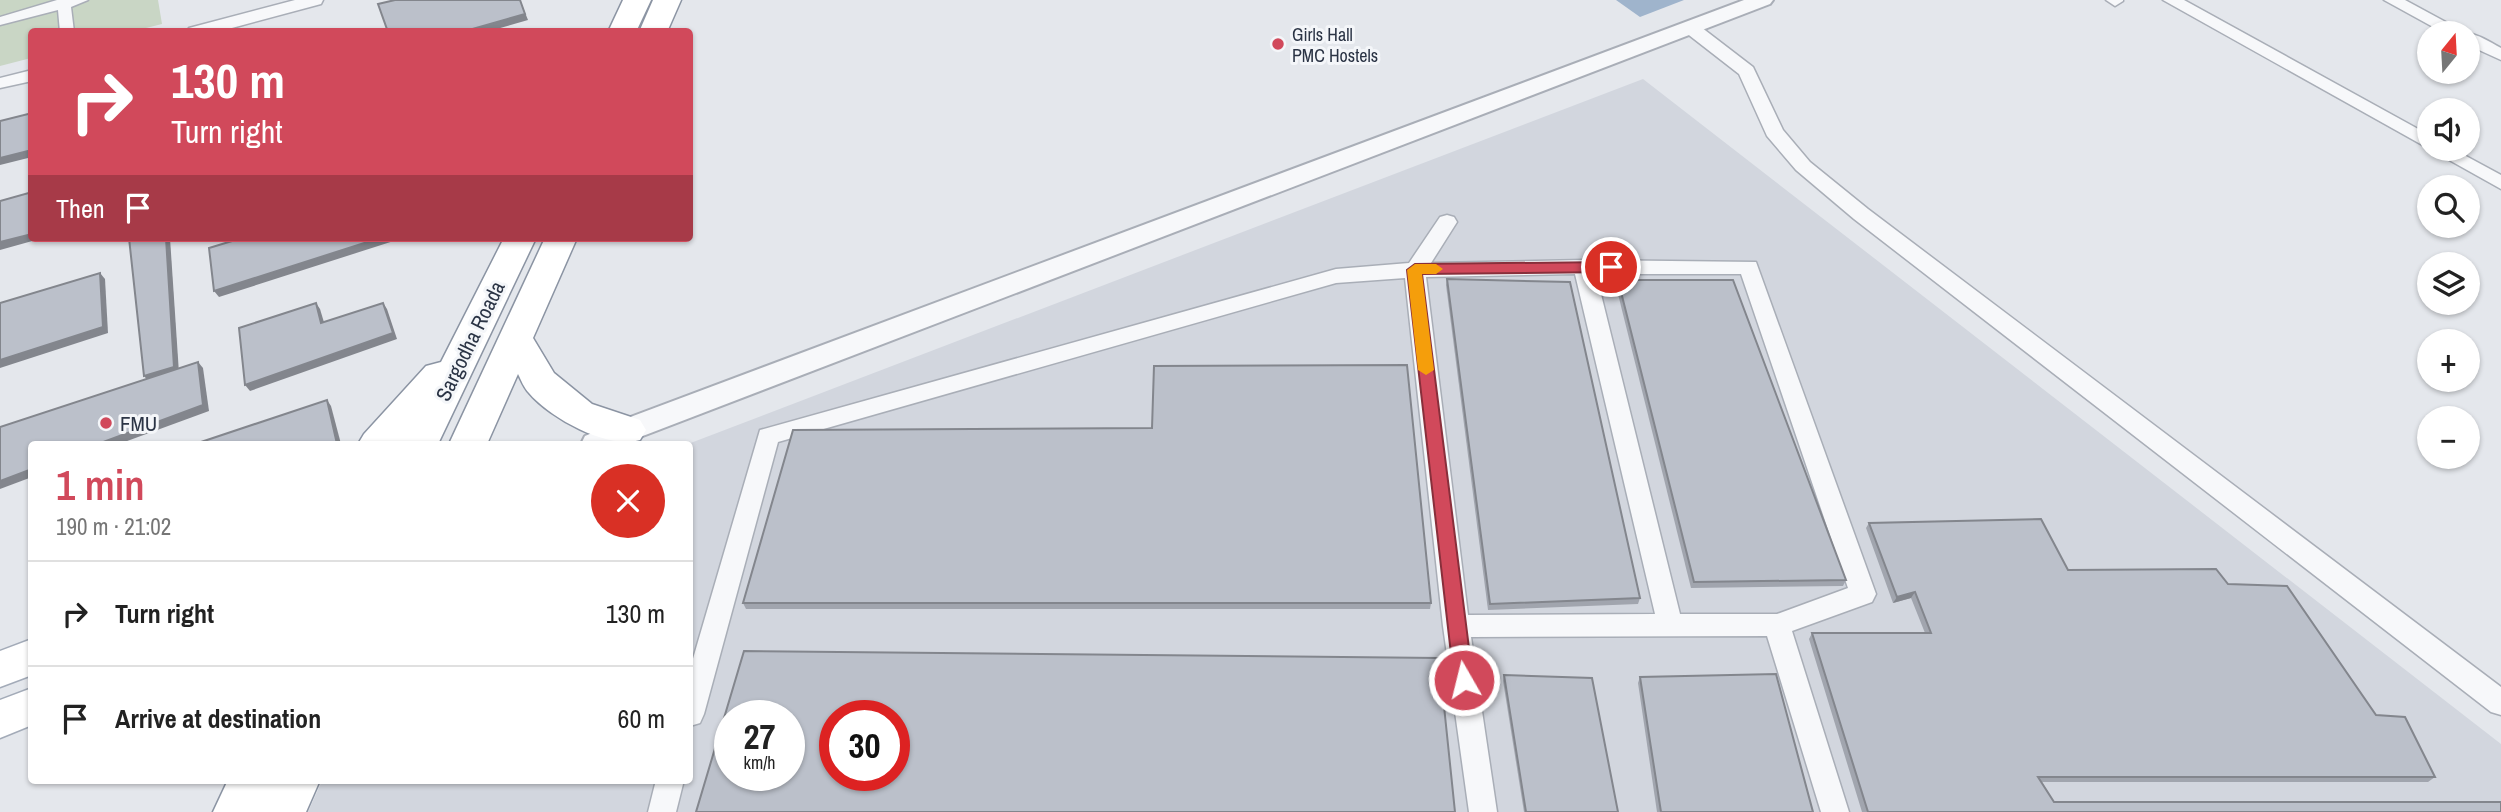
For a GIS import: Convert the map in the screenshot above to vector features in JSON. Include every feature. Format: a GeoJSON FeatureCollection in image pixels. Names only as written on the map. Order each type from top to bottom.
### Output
{"type":"FeatureCollection","features":[{"type":"Feature","properties":{"kind":"highway"},"geometry":{"type":"LineString","coordinates":[[624,28],[637,0]]}},
{"type":"Feature","properties":{"kind":"highway"},"geometry":{"type":"LineString","coordinates":[[655,28],[667,0]]}},
{"type":"Feature","properties":{"kind":"highway","name":"Sargodha Roada"},"geometry":{"type":"LineString","coordinates":[[420,441],[518,242]]}},
{"type":"Feature","properties":{"kind":"highway","name":"Sargodha Roada"},"geometry":{"type":"LineString","coordinates":[[469,441],[559,242]]}},
{"type":"Feature","properties":{"kind":"highway"},"geometry":{"type":"LineString","coordinates":[[516,339],[541,383],[611,437]]}},
{"type":"Feature","properties":{"kind":"highway"},"geometry":{"type":"LineString","coordinates":[[380,441],[469,342]]}},
{"type":"Feature","properties":{"kind":"highway"},"geometry":{"type":"LineString","coordinates":[[236,812],[249,784]]}},
{"type":"Feature","properties":{"kind":"highway"},"geometry":{"type":"LineString","coordinates":[[283,812],[296,784]]}},
{"type":"Feature","properties":{"kind":"main road"},"geometry":{"type":"LineString","coordinates":[[0,669],[28,658]]}},
{"type":"Feature","properties":{"kind":"main road"},"geometry":{"type":"LineString","coordinates":[[0,719],[28,708]]}},
{"type":"Feature","properties":{"kind":"street"},"geometry":{"type":"LineString","coordinates":[[0,21],[64,2],[81,0]]}},
{"type":"Feature","properties":{"kind":"street"},"geometry":{"type":"LineString","coordinates":[[210,28],[315,0]]}},
{"type":"Feature","properties":{"kind":"street"},"geometry":{"type":"LineString","coordinates":[[611,437],[1763,0]]}},
{"type":"Feature","properties":{"kind":"street"},"geometry":{"type":"LineString","coordinates":[[2172,0],[2417,136]]}},
{"type":"Feature","properties":{"kind":"street"},"geometry":{"type":"LineString","coordinates":[[2392,0],[2433,21]]}},
{"type":"Feature","properties":{"kind":"street"},"geometry":{"type":"LineString","coordinates":[[64,2],[67,28]]}},
{"type":"Feature","properties":{"kind":"street"},"geometry":{"type":"LineString","coordinates":[[1691,28],[1747,71],[1774,132],[1812,174],[1872,223],[2501,703]]}},
{"type":"Feature","properties":{"kind":"street"},"geometry":{"type":"LineString","coordinates":[[2480,44],[2501,55]]}},
{"type":"Feature","properties":{"kind":"street"},"geometry":{"type":"LineString","coordinates":[[0,83],[28,76]]}},
{"type":"Feature","properties":{"kind":"street"},"geometry":{"type":"LineString","coordinates":[[2461,161],[2501,183]]}},
{"type":"Feature","properties":{"kind":"street"},"geometry":{"type":"LineString","coordinates":[[1447,222],[1415,270],[1456,626],[1483,812]]}},
{"type":"Feature","properties":{"kind":"street"},"geometry":{"type":"LineString","coordinates":[[1584,267],[1670,625]]}},
{"type":"Feature","properties":{"kind":"street"},"geometry":{"type":"LineString","coordinates":[[693,703],[768,436],[1336,276],[1415,270],[1749,267],[1863,594],[1777,625],[1456,626]]}},
{"type":"Feature","properties":{"kind":"street"},"geometry":{"type":"LineString","coordinates":[[1777,625],[1835,812]]}},
{"type":"Feature","properties":{"kind":"street"},"geometry":{"type":"LineString","coordinates":[[662,812],[669,784]]}},
{"type":"Feature","properties":{"kind":"shaded area"},"geometry":{"type":"Polygon","coordinates":[[[1643,79],[2501,744],[2501,812],[308,812],[321,784],[693,784],[693,442],[1643,79]]]}},
{"type":"Feature","properties":{"kind":"green space"},"geometry":{"type":"Polygon","coordinates":[[[0,0],[158,0],[162,24],[146,28],[28,28],[28,59],[0,66],[0,0]]]}},
{"type":"Feature","properties":{"kind":"water"},"geometry":{"type":"Polygon","coordinates":[[[1616,0],[1684,0],[1640,17],[1616,0]]]}},
{"type":"Feature","properties":{"kind":"building"},"geometry":{"type":"Polygon","coordinates":[[[395,0],[520,0],[525,14],[476,28],[387,28],[378,4],[395,0]]]}},
{"type":"Feature","properties":{"kind":"building"},"geometry":{"type":"Polygon","coordinates":[[[28,114],[28,151],[0,158],[0,121],[28,114]]]}},
{"type":"Feature","properties":{"kind":"building"},"geometry":{"type":"Polygon","coordinates":[[[28,193],[28,235],[0,242],[0,201],[28,193]]]}},
{"type":"Feature","properties":{"kind":"building","name":"FMU"},"geometry":{"type":"Polygon","coordinates":[[[129,242],[166,242],[174,367],[144,376],[129,242]]]}},
{"type":"Feature","properties":{"kind":"building"},"geometry":{"type":"Polygon","coordinates":[[[229,242],[367,242],[214,291],[209,248],[229,242]]]}},
{"type":"Feature","properties":{"kind":"building"},"geometry":{"type":"Polygon","coordinates":[[[100,273],[103,327],[0,360],[0,303],[100,273]]]}},
{"type":"Feature","properties":{"kind":"building"},"geometry":{"type":"Polygon","coordinates":[[[1447,279],[1570,282],[1640,598],[1490,604],[1447,279]]]}},
{"type":"Feature","properties":{"kind":"building"},"geometry":{"type":"Polygon","coordinates":[[[1618,280],[1733,280],[1846,580],[1694,582],[1618,280]]]}},
{"type":"Feature","properties":{"kind":"building"},"geometry":{"type":"Polygon","coordinates":[[[316,303],[321,323],[383,303],[393,333],[245,385],[239,328],[316,303]]]}},
{"type":"Feature","properties":{"kind":"building","name":"FMU"},"geometry":{"type":"Polygon","coordinates":[[[198,362],[203,405],[106,441],[28,441],[28,470],[0,481],[0,427],[198,362]]]}},
{"type":"Feature","properties":{"kind":"building"},"geometry":{"type":"Polygon","coordinates":[[[1407,365],[1431,603],[743,603],[793,430],[1152,428],[1154,366],[1407,365]]]}},
{"type":"Feature","properties":{"kind":"building","name":"FMU"},"geometry":{"type":"Polygon","coordinates":[[[327,400],[336,441],[204,441],[327,400]]]}},
{"type":"Feature","properties":{"kind":"building"},"geometry":{"type":"Polygon","coordinates":[[[2041,519],[2068,570],[2216,569],[2228,584],[2287,586],[2376,715],[2405,717],[2435,777],[2038,777],[2054,802],[2501,802],[2501,812],[1868,812],[1812,633],[1931,633],[1915,592],[1897,597],[1869,523],[2041,519]]]}},
{"type":"Feature","properties":{"kind":"building"},"geometry":{"type":"Polygon","coordinates":[[[744,651],[1439,658],[1455,812],[696,812],[714,752],[714,791],[805,791],[805,700],[729,700],[744,651]]]}},
{"type":"Feature","properties":{"kind":"building"},"geometry":{"type":"Polygon","coordinates":[[[1776,674],[1813,812],[1661,812],[1640,677],[1776,674]]]}},
{"type":"Feature","properties":{"kind":"building"},"geometry":{"type":"Polygon","coordinates":[[[1504,675],[1592,678],[1618,812],[1526,812],[1504,675]]]}},
{"type":"Feature","properties":{"kind":"slow traffic"},"geometry":{"type":"LineString","coordinates":[[1426,370],[1415,270],[1436,269]]}},
{"type":"Feature","properties":{"kind":"place","name":"Girls Hall PMC Hostels"},"geometry":{"type":"Point","coordinates":[1278,44]}},
{"type":"Feature","properties":{"kind":"place","name":"FMU"},"geometry":{"type":"Point","coordinates":[106,423]}},
{"type":"Feature","properties":{"kind":"route"},"geometry":{"type":"LineString","coordinates":[[1464,680],[1415,270],[1611,267]]}}]}
